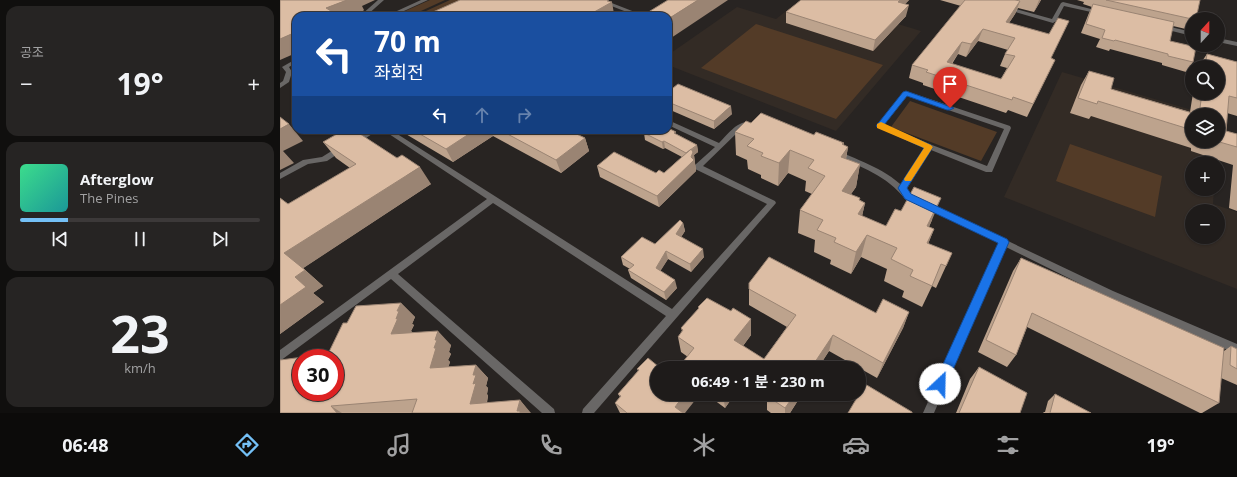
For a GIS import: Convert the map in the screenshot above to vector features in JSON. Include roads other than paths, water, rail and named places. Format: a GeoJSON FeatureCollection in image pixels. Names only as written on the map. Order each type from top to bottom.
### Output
{"type":"FeatureCollection","features":[{"type":"Feature","properties":{"kind":"street"},"geometry":{"type":"LineString","coordinates":[[368,12],[381,0]]}},
{"type":"Feature","properties":{"kind":"street"},"geometry":{"type":"LineString","coordinates":[[398,12],[425,0]]}},
{"type":"Feature","properties":{"kind":"street"},"geometry":{"type":"LineString","coordinates":[[599,0],[631,12]]}},
{"type":"Feature","properties":{"kind":"street"},"geometry":{"type":"LineString","coordinates":[[995,0],[1000,6],[1053,21],[1063,4],[1108,14]]}},
{"type":"Feature","properties":{"kind":"street"},"geometry":{"type":"LineString","coordinates":[[1154,25],[1185,32]]}},
{"type":"Feature","properties":{"kind":"street"},"geometry":{"type":"LineString","coordinates":[[1225,42],[1236,44],[1237,51]]}},
{"type":"Feature","properties":{"kind":"street"},"geometry":{"type":"LineString","coordinates":[[280,86],[286,82],[289,72],[285,67],[292,63]]}},
{"type":"Feature","properties":{"kind":"street"},"geometry":{"type":"LineString","coordinates":[[906,93],[1008,128],[989,170],[929,147],[880,126],[906,93]]}},
{"type":"Feature","properties":{"kind":"street"},"geometry":{"type":"LineString","coordinates":[[587,413],[772,203],[698,166],[737,129],[750,123],[756,124]]}},
{"type":"Feature","properties":{"kind":"street"},"geometry":{"type":"LineString","coordinates":[[672,124],[720,146]]}},
{"type":"Feature","properties":{"kind":"street"},"geometry":{"type":"LineString","coordinates":[[280,176],[306,162],[324,159],[368,134]]}},
{"type":"Feature","properties":{"kind":"street"},"geometry":{"type":"LineString","coordinates":[[392,134],[672,315]]}},
{"type":"Feature","properties":{"kind":"street"},"geometry":{"type":"LineString","coordinates":[[902,188],[929,147]]}},
{"type":"Feature","properties":{"kind":"street"},"geometry":{"type":"LineString","coordinates":[[830,151],[891,178],[908,196],[1110,294],[1237,349]]}},
{"type":"Feature","properties":{"kind":"street"},"geometry":{"type":"LineString","coordinates":[[280,356],[493,199]]}},
{"type":"Feature","properties":{"kind":"street"},"geometry":{"type":"LineString","coordinates":[[928,413],[1004,242]]}},
{"type":"Feature","properties":{"kind":"street"},"geometry":{"type":"LineString","coordinates":[[391,274],[550,413]]}}]}
